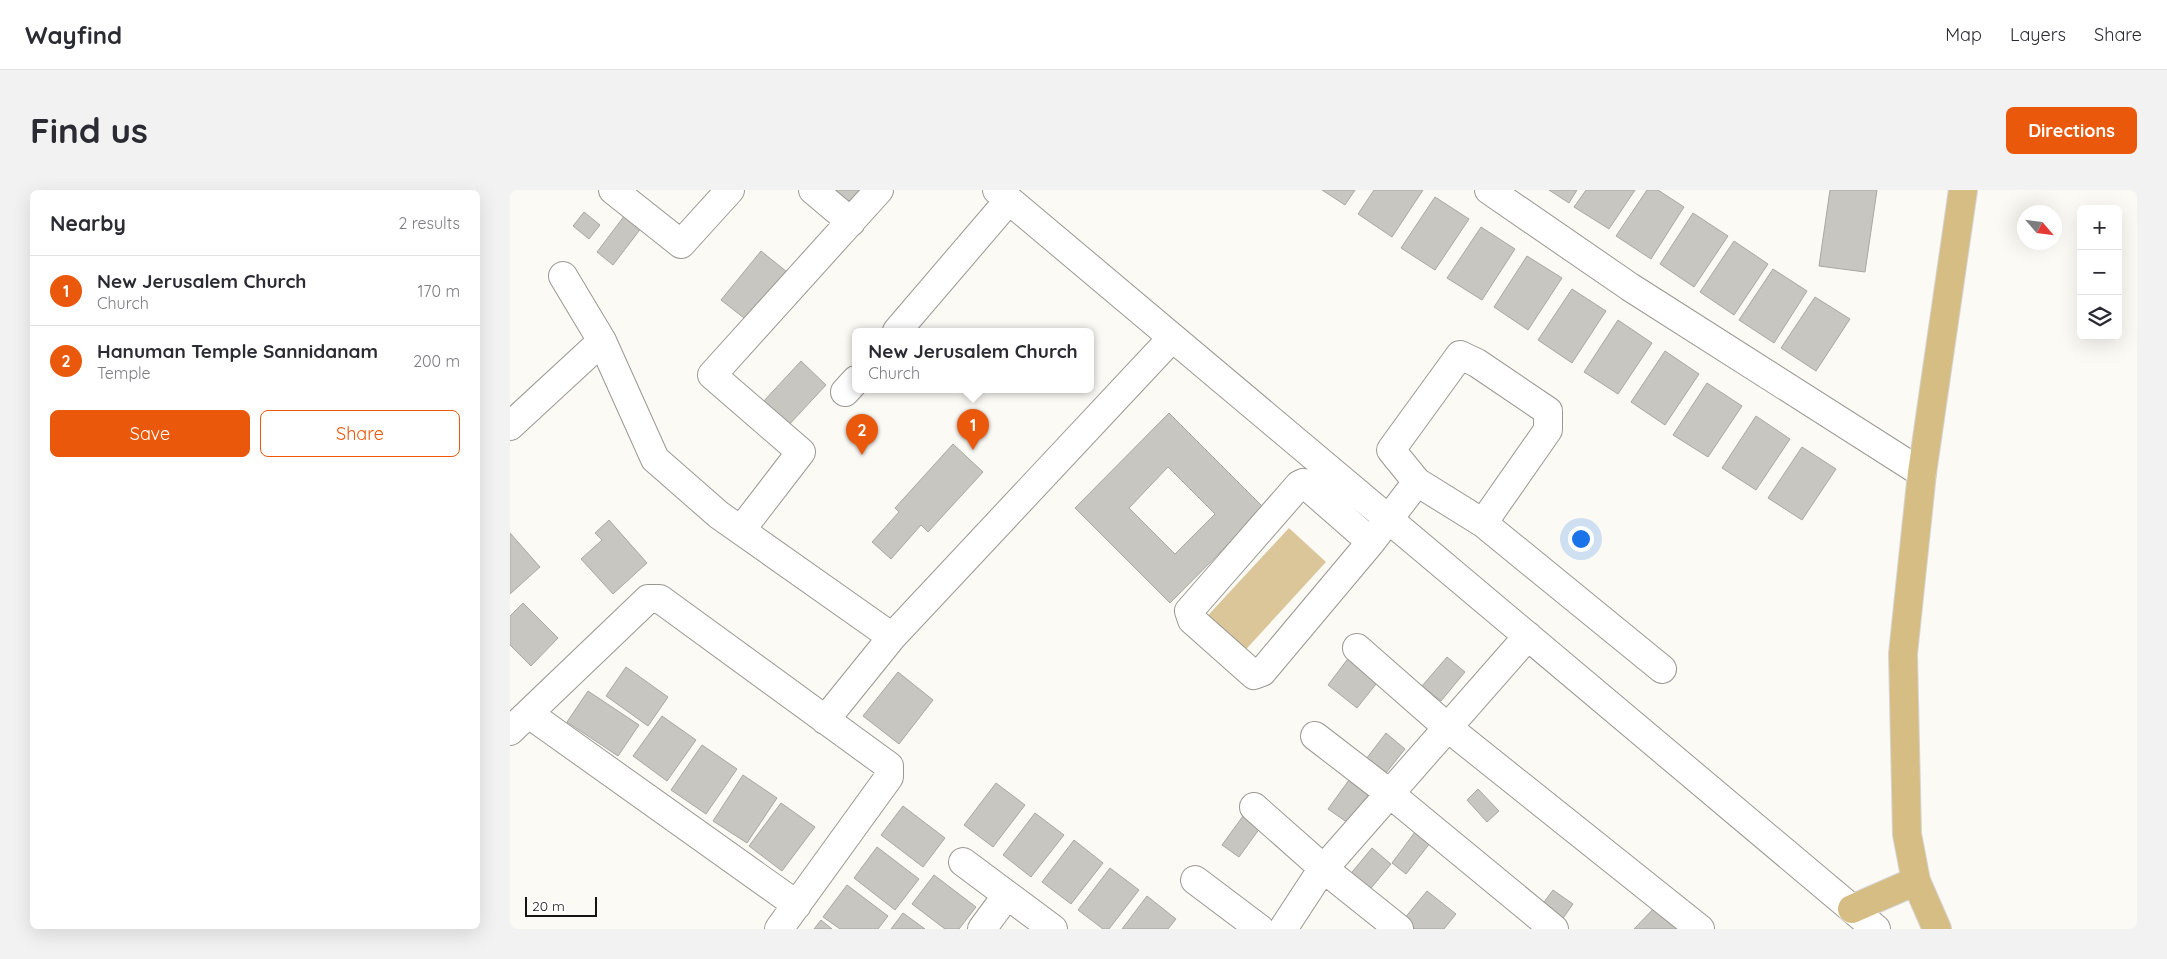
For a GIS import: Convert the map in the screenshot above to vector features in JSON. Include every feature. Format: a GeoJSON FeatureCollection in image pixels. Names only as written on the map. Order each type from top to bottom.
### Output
{"type":"FeatureCollection","features":[{"type":"Feature","properties":{"kind":"main road"},"geometry":{"type":"LineString","coordinates":[[1937,929],[1916,881],[1907,834],[1903,654],[1922,473],[1963,190]]}},
{"type":"Feature","properties":{"kind":"main road"},"geometry":{"type":"LineString","coordinates":[[1852,909],[1916,881]]}},
{"type":"Feature","properties":{"kind":"street"},"geometry":{"type":"LineString","coordinates":[[613,190],[681,244],[730,190]]}},
{"type":"Feature","properties":{"kind":"street"},"geometry":{"type":"LineString","coordinates":[[813,190],[851,222]]}},
{"type":"Feature","properties":{"kind":"street"},"geometry":{"type":"LineString","coordinates":[[741,530],[801,452],[712,375],[879,190]]}},
{"type":"Feature","properties":{"kind":"street"},"geometry":{"type":"LineString","coordinates":[[1489,190],[1630,286],[1922,473]]}},
{"type":"Feature","properties":{"kind":"street"},"geometry":{"type":"LineString","coordinates":[[899,328],[1003,195],[1389,522],[1528,636],[1876,929]]}},
{"type":"Feature","properties":{"kind":"street"},"geometry":{"type":"LineString","coordinates":[[563,276],[602,341],[655,459],[719,515],[892,637]]}},
{"type":"Feature","properties":{"kind":"street"},"geometry":{"type":"LineString","coordinates":[[825,720],[892,637],[1172,338]]}},
{"type":"Feature","properties":{"kind":"street"},"geometry":{"type":"LineString","coordinates":[[510,426],[602,341]]}},
{"type":"Feature","properties":{"kind":"street"},"geometry":{"type":"LineString","coordinates":[[1484,523],[1548,430],[1548,411],[1477,364],[1460,355],[1391,450],[1417,482],[1484,523],[1662,669]]}},
{"type":"Feature","properties":{"kind":"street"},"geometry":{"type":"LineString","coordinates":[[1371,542],[1307,486],[1303,483],[1299,484],[1189,611],[1192,620],[1254,674],[1262,672],[1389,522],[1417,482]]}},
{"type":"Feature","properties":{"kind":"street"},"geometry":{"type":"LineString","coordinates":[[779,929],[797,905],[889,777],[889,766],[660,600],[648,599],[520,723],[797,905]]}},
{"type":"Feature","properties":{"kind":"street"},"geometry":{"type":"LineString","coordinates":[[1283,929],[1324,868],[1528,636]]}},
{"type":"Feature","properties":{"kind":"street"},"geometry":{"type":"LineString","coordinates":[[1357,648],[1447,727],[1700,929]]}},
{"type":"Feature","properties":{"kind":"street"},"geometry":{"type":"LineString","coordinates":[[1316,736],[1389,793],[1554,929]]}},
{"type":"Feature","properties":{"kind":"street"},"geometry":{"type":"LineString","coordinates":[[1254,807],[1324,868],[1399,929]]}},
{"type":"Feature","properties":{"kind":"street"},"geometry":{"type":"LineString","coordinates":[[963,862],[1053,929]]}},
{"type":"Feature","properties":{"kind":"street"},"geometry":{"type":"LineString","coordinates":[[1195,880],[1260,929]]}},
{"type":"Feature","properties":{"kind":"street"},"geometry":{"type":"LineString","coordinates":[[982,929],[1008,895]]}},
{"type":"Feature","properties":{"kind":"shaded area"},"geometry":{"type":"Polygon","coordinates":[[[1289,528],[1326,562],[1238,658],[1200,624],[1289,528]]]}},
{"type":"Feature","properties":{"kind":"building"},"geometry":{"type":"Polygon","coordinates":[[[824,190],[861,190],[846,208],[824,190]]]}},
{"type":"Feature","properties":{"kind":"building"},"geometry":{"type":"Polygon","coordinates":[[[1322,190],[1355,190],[1345,205],[1322,190]]]}},
{"type":"Feature","properties":{"kind":"building"},"geometry":{"type":"Polygon","coordinates":[[[1374,190],[1423,190],[1392,237],[1358,214],[1374,190]]]}},
{"type":"Feature","properties":{"kind":"building"},"geometry":{"type":"Polygon","coordinates":[[[1549,190],[1577,190],[1569,203],[1549,190]]]}},
{"type":"Feature","properties":{"kind":"building"},"geometry":{"type":"Polygon","coordinates":[[[1586,190],[1635,190],[1609,229],[1574,207],[1586,190]]]}},
{"type":"Feature","properties":{"kind":"building"},"geometry":{"type":"Polygon","coordinates":[[[1647,190],[1658,190],[1684,207],[1651,259],[1616,236],[1647,190]]]}},
{"type":"Feature","properties":{"kind":"building"},"geometry":{"type":"Polygon","coordinates":[[[1830,190],[1877,190],[1865,272],[1819,266],[1830,190]]]}},
{"type":"Feature","properties":{"kind":"building"},"geometry":{"type":"Polygon","coordinates":[[[1435,197],[1469,219],[1435,270],[1401,248],[1435,197]]]}},
{"type":"Feature","properties":{"kind":"building"},"geometry":{"type":"Polygon","coordinates":[[[584,212],[600,225],[589,239],[573,226],[584,212]]]}},
{"type":"Feature","properties":{"kind":"building"},"geometry":{"type":"Polygon","coordinates":[[[1693,213],[1728,236],[1694,287],[1660,264],[1693,213]]]}},
{"type":"Feature","properties":{"kind":"building"},"geometry":{"type":"Polygon","coordinates":[[[625,215],[642,227],[613,265],[597,252],[625,215]]]}},
{"type":"Feature","properties":{"kind":"building"},"geometry":{"type":"Polygon","coordinates":[[[1481,227],[1515,249],[1482,300],[1447,278],[1481,227]]]}},
{"type":"Feature","properties":{"kind":"building"},"geometry":{"type":"Polygon","coordinates":[[[1734,241],[1768,264],[1734,315],[1700,292],[1734,241]]]}},
{"type":"Feature","properties":{"kind":"building"},"geometry":{"type":"Polygon","coordinates":[[[761,251],[792,276],[753,325],[721,300],[761,251]]]}},
{"type":"Feature","properties":{"kind":"building"},"geometry":{"type":"Polygon","coordinates":[[[1527,256],[1562,278],[1528,330],[1494,307],[1527,256]]]}},
{"type":"Feature","properties":{"kind":"building"},"geometry":{"type":"Polygon","coordinates":[[[1773,269],[1807,291],[1774,343],[1739,320],[1773,269]]]}},
{"type":"Feature","properties":{"kind":"building"},"geometry":{"type":"Polygon","coordinates":[[[1572,289],[1606,311],[1572,363],[1538,340],[1572,289]]]}},
{"type":"Feature","properties":{"kind":"building"},"geometry":{"type":"Polygon","coordinates":[[[1815,297],[1850,319],[1816,371],[1781,348],[1815,297]]]}},
{"type":"Feature","properties":{"kind":"building"},"geometry":{"type":"Polygon","coordinates":[[[1618,320],[1652,343],[1618,394],[1584,372],[1618,320]]]}},
{"type":"Feature","properties":{"kind":"building"},"geometry":{"type":"Polygon","coordinates":[[[1665,351],[1699,374],[1665,425],[1631,402],[1665,351]]]}},
{"type":"Feature","properties":{"kind":"building"},"geometry":{"type":"Polygon","coordinates":[[[801,361],[826,385],[786,428],[761,404],[801,361]]]}},
{"type":"Feature","properties":{"kind":"building"},"geometry":{"type":"Polygon","coordinates":[[[1707,383],[1742,406],[1708,457],[1673,435],[1707,383]]]}},
{"type":"Feature","properties":{"kind":"building"},"geometry":{"type":"Polygon","coordinates":[[[1169,413],[1264,508],[1170,603],[1075,508],[1169,413]],[[1168,467],[1129,508],[1175,554],[1215,514],[1168,467]]]}},
{"type":"Feature","properties":{"kind":"building"},"geometry":{"type":"Polygon","coordinates":[[[1756,416],[1790,439],[1756,490],[1722,468],[1756,416]]]}},
{"type":"Feature","properties":{"kind":"building"},"geometry":{"type":"Polygon","coordinates":[[[953,444],[983,472],[928,532],[921,525],[891,559],[872,542],[899,512],[895,508],[953,444]]]}},
{"type":"Feature","properties":{"kind":"building"},"geometry":{"type":"Polygon","coordinates":[[[1802,447],[1836,469],[1802,520],[1768,498],[1802,447]]]}},
{"type":"Feature","properties":{"kind":"building"},"geometry":{"type":"Polygon","coordinates":[[[609,520],[647,563],[613,594],[581,559],[602,540],[595,533],[609,520]]]}},
{"type":"Feature","properties":{"kind":"building"},"geometry":{"type":"Polygon","coordinates":[[[510,533],[540,567],[510,594],[510,533]]]}},
{"type":"Feature","properties":{"kind":"building"},"geometry":{"type":"Polygon","coordinates":[[[523,603],[558,638],[531,666],[510,645],[510,616],[523,603]]]}},
{"type":"Feature","properties":{"kind":"building"},"geometry":{"type":"Polygon","coordinates":[[[1350,656],[1380,679],[1357,708],[1328,685],[1350,656]]]}},
{"type":"Feature","properties":{"kind":"building"},"geometry":{"type":"Polygon","coordinates":[[[1447,657],[1465,672],[1441,701],[1422,686],[1447,657]]]}},
{"type":"Feature","properties":{"kind":"building"},"geometry":{"type":"Polygon","coordinates":[[[626,667],[668,697],[648,726],[606,696],[626,667]]]}},
{"type":"Feature","properties":{"kind":"building"},"geometry":{"type":"Polygon","coordinates":[[[898,672],[933,700],[899,744],[863,716],[898,672]]]}},
{"type":"Feature","properties":{"kind":"building"},"geometry":{"type":"Polygon","coordinates":[[[588,691],[639,725],[618,756],[567,722],[588,691]]]}},
{"type":"Feature","properties":{"kind":"building"},"geometry":{"type":"Polygon","coordinates":[[[662,716],[696,740],[667,781],[633,756],[662,716]]]}},
{"type":"Feature","properties":{"kind":"building"},"geometry":{"type":"Polygon","coordinates":[[[1386,733],[1405,749],[1382,778],[1363,763],[1386,733]]]}},
{"type":"Feature","properties":{"kind":"building"},"geometry":{"type":"Polygon","coordinates":[[[702,745],[737,769],[706,814],[671,790],[702,745]]]}},
{"type":"Feature","properties":{"kind":"building"},"geometry":{"type":"Polygon","coordinates":[[[743,775],[777,798],[747,843],[713,821],[743,775]]]}},
{"type":"Feature","properties":{"kind":"building"},"geometry":{"type":"Polygon","coordinates":[[[1349,780],[1369,794],[1348,823],[1328,809],[1349,780]]]}},
{"type":"Feature","properties":{"kind":"building"},"geometry":{"type":"Polygon","coordinates":[[[996,783],[1025,805],[993,847],[964,825],[996,783]]]}},
{"type":"Feature","properties":{"kind":"building"},"geometry":{"type":"Polygon","coordinates":[[[1478,789],[1499,811],[1487,822],[1467,800],[1478,789]]]}},
{"type":"Feature","properties":{"kind":"building"},"geometry":{"type":"Polygon","coordinates":[[[781,803],[815,827],[782,871],[749,846],[781,803]]]}},
{"type":"Feature","properties":{"kind":"building"},"geometry":{"type":"Polygon","coordinates":[[[903,806],[945,838],[923,867],[881,835],[903,806]]]}},
{"type":"Feature","properties":{"kind":"building"},"geometry":{"type":"Polygon","coordinates":[[[1035,813],[1064,835],[1031,877],[1003,855],[1035,813]]]}},
{"type":"Feature","properties":{"kind":"building"},"geometry":{"type":"Polygon","coordinates":[[[1243,816],[1260,828],[1239,857],[1222,845],[1243,816]]]}},
{"type":"Feature","properties":{"kind":"building"},"geometry":{"type":"Polygon","coordinates":[[[1415,832],[1430,843],[1406,874],[1392,863],[1415,832]]]}},
{"type":"Feature","properties":{"kind":"building"},"geometry":{"type":"Polygon","coordinates":[[[1074,840],[1103,863],[1071,904],[1042,882],[1074,840]]]}},
{"type":"Feature","properties":{"kind":"building"},"geometry":{"type":"Polygon","coordinates":[[[877,847],[919,879],[895,910],[854,878],[877,847]]]}},
{"type":"Feature","properties":{"kind":"building"},"geometry":{"type":"Polygon","coordinates":[[[1372,848],[1391,864],[1367,893],[1348,877],[1372,848]]]}},
{"type":"Feature","properties":{"kind":"building"},"geometry":{"type":"Polygon","coordinates":[[[1110,868],[1139,890],[1109,929],[1103,929],[1078,910],[1110,868]]]}},
{"type":"Feature","properties":{"kind":"building"},"geometry":{"type":"Polygon","coordinates":[[[934,875],[976,907],[959,929],[945,929],[912,904],[934,875]]]}},
{"type":"Feature","properties":{"kind":"building"},"geometry":{"type":"Polygon","coordinates":[[[847,885],[888,916],[878,929],[840,929],[823,917],[847,885]]]}},
{"type":"Feature","properties":{"kind":"building"},"geometry":{"type":"Polygon","coordinates":[[[1553,890],[1573,904],[1559,924],[1539,909],[1553,890]]]}},
{"type":"Feature","properties":{"kind":"building"},"geometry":{"type":"Polygon","coordinates":[[[1427,891],[1456,914],[1444,929],[1415,929],[1404,919],[1427,891]]]}},
{"type":"Feature","properties":{"kind":"building"},"geometry":{"type":"Polygon","coordinates":[[[1147,896],[1176,919],[1168,929],[1122,929],[1147,896]]]}},
{"type":"Feature","properties":{"kind":"building"},"geometry":{"type":"Polygon","coordinates":[[[1656,906],[1680,929],[1634,929],[1656,906]]]}},
{"type":"Feature","properties":{"kind":"building"},"geometry":{"type":"Polygon","coordinates":[[[903,913],[925,929],[891,929],[903,913]]]}},
{"type":"Feature","properties":{"kind":"building"},"geometry":{"type":"Polygon","coordinates":[[[821,920],[832,929],[814,929],[821,920]]]}},
{"type":"Feature","properties":{"kind":"place","name":"New Jerusalem Church"},"geometry":{"type":"Point","coordinates":[973,450]}},
{"type":"Feature","properties":{"kind":"place","name":"Hanuman Temple Sannidanam"},"geometry":{"type":"Point","coordinates":[862,455]}}]}
